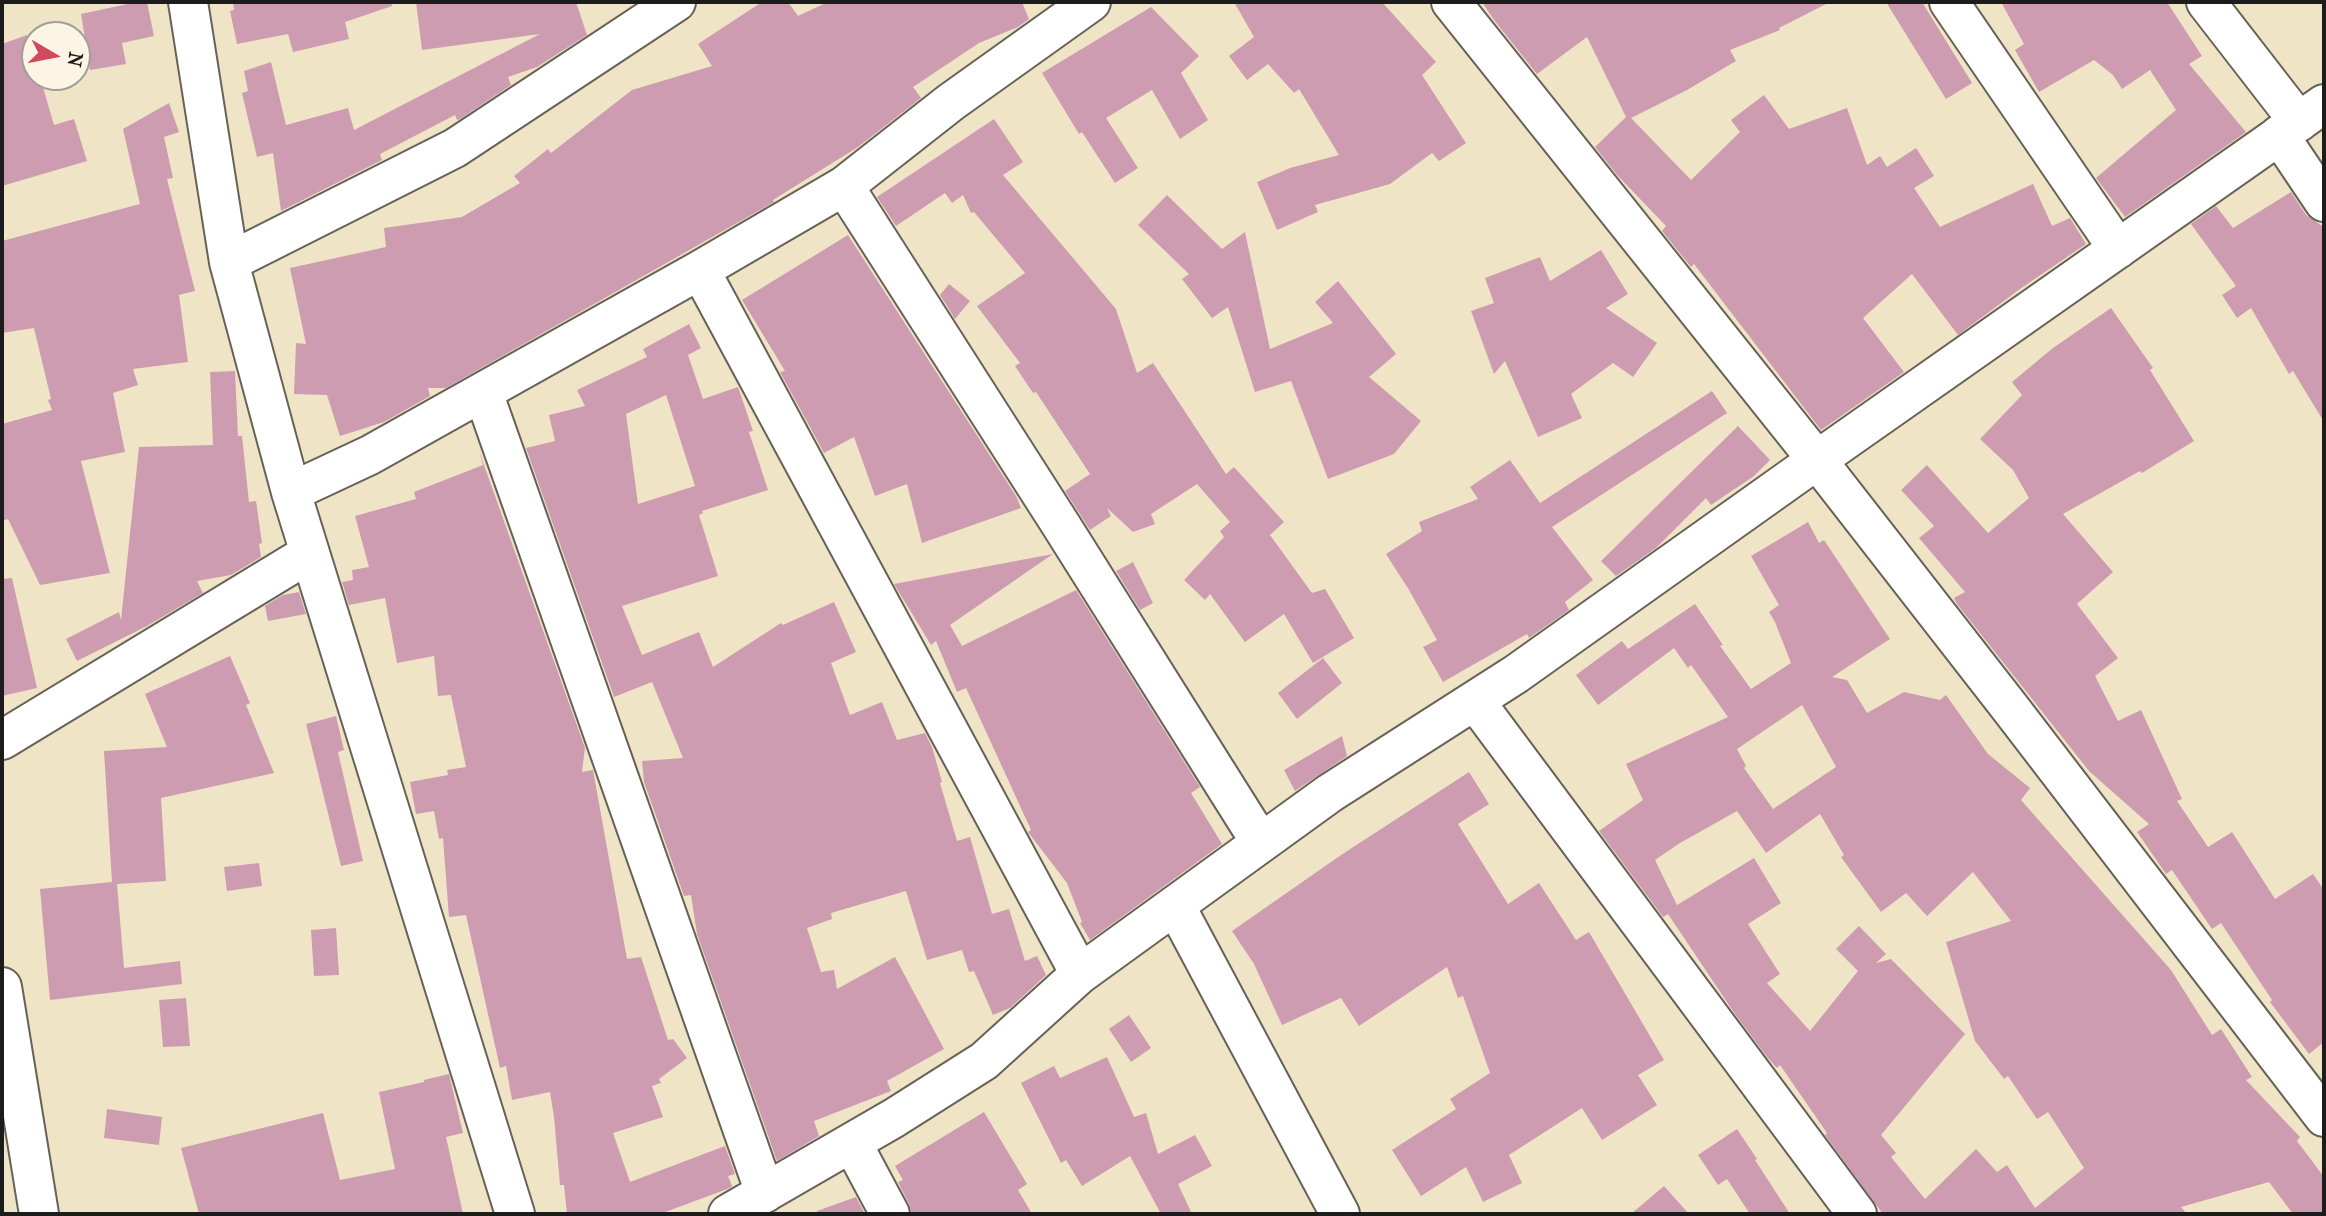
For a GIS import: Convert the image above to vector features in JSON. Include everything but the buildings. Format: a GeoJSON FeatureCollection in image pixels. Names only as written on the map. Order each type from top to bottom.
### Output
{"type":"FeatureCollection","features":[{"type":"Feature","properties":{"kind":"street"},"geometry":{"type":"LineString","coordinates":[[188,2],[229,261],[291,492],[515,1214]]}},
{"type":"Feature","properties":{"kind":"street"},"geometry":{"type":"LineString","coordinates":[[229,261],[455,148],[676,2]]}},
{"type":"Feature","properties":{"kind":"street"},"geometry":{"type":"LineString","coordinates":[[291,492],[370,455],[844,186],[951,102],[1091,2]]}},
{"type":"Feature","properties":{"kind":"street"},"geometry":{"type":"LineString","coordinates":[[1451,2],[2011,709],[2324,1118]]}},
{"type":"Feature","properties":{"kind":"street"},"geometry":{"type":"LineString","coordinates":[[1949,2],[2118,249]]}},
{"type":"Feature","properties":{"kind":"street"},"geometry":{"type":"LineString","coordinates":[[2206,2],[2301,120],[2324,202]]}},
{"type":"Feature","properties":{"kind":"street"},"geometry":{"type":"LineString","coordinates":[[728,1214],[852,1143],[984,1061],[1080,974],[1330,793],[1528,667],[1816,460],[2301,120]]}},
{"type":"Feature","properties":{"kind":"street"},"geometry":{"type":"LineString","coordinates":[[844,186],[1261,843]]}},
{"type":"Feature","properties":{"kind":"street"},"geometry":{"type":"LineString","coordinates":[[700,270],[1080,974]]}},
{"type":"Feature","properties":{"kind":"street"},"geometry":{"type":"LineString","coordinates":[[482,393],[765,1193]]}},
{"type":"Feature","properties":{"kind":"street"},"geometry":{"type":"LineString","coordinates":[[2,740],[310,553]]}},
{"type":"Feature","properties":{"kind":"street"},"geometry":{"type":"LineString","coordinates":[[1475,701],[1857,1214]]}},
{"type":"Feature","properties":{"kind":"street"},"geometry":{"type":"LineString","coordinates":[[1175,905],[1340,1214]]}},
{"type":"Feature","properties":{"kind":"street"},"geometry":{"type":"LineString","coordinates":[[2,987],[39,1214]]}},
{"type":"Feature","properties":{"kind":"street"},"geometry":{"type":"LineString","coordinates":[[852,1143],[890,1214]]}}]}
